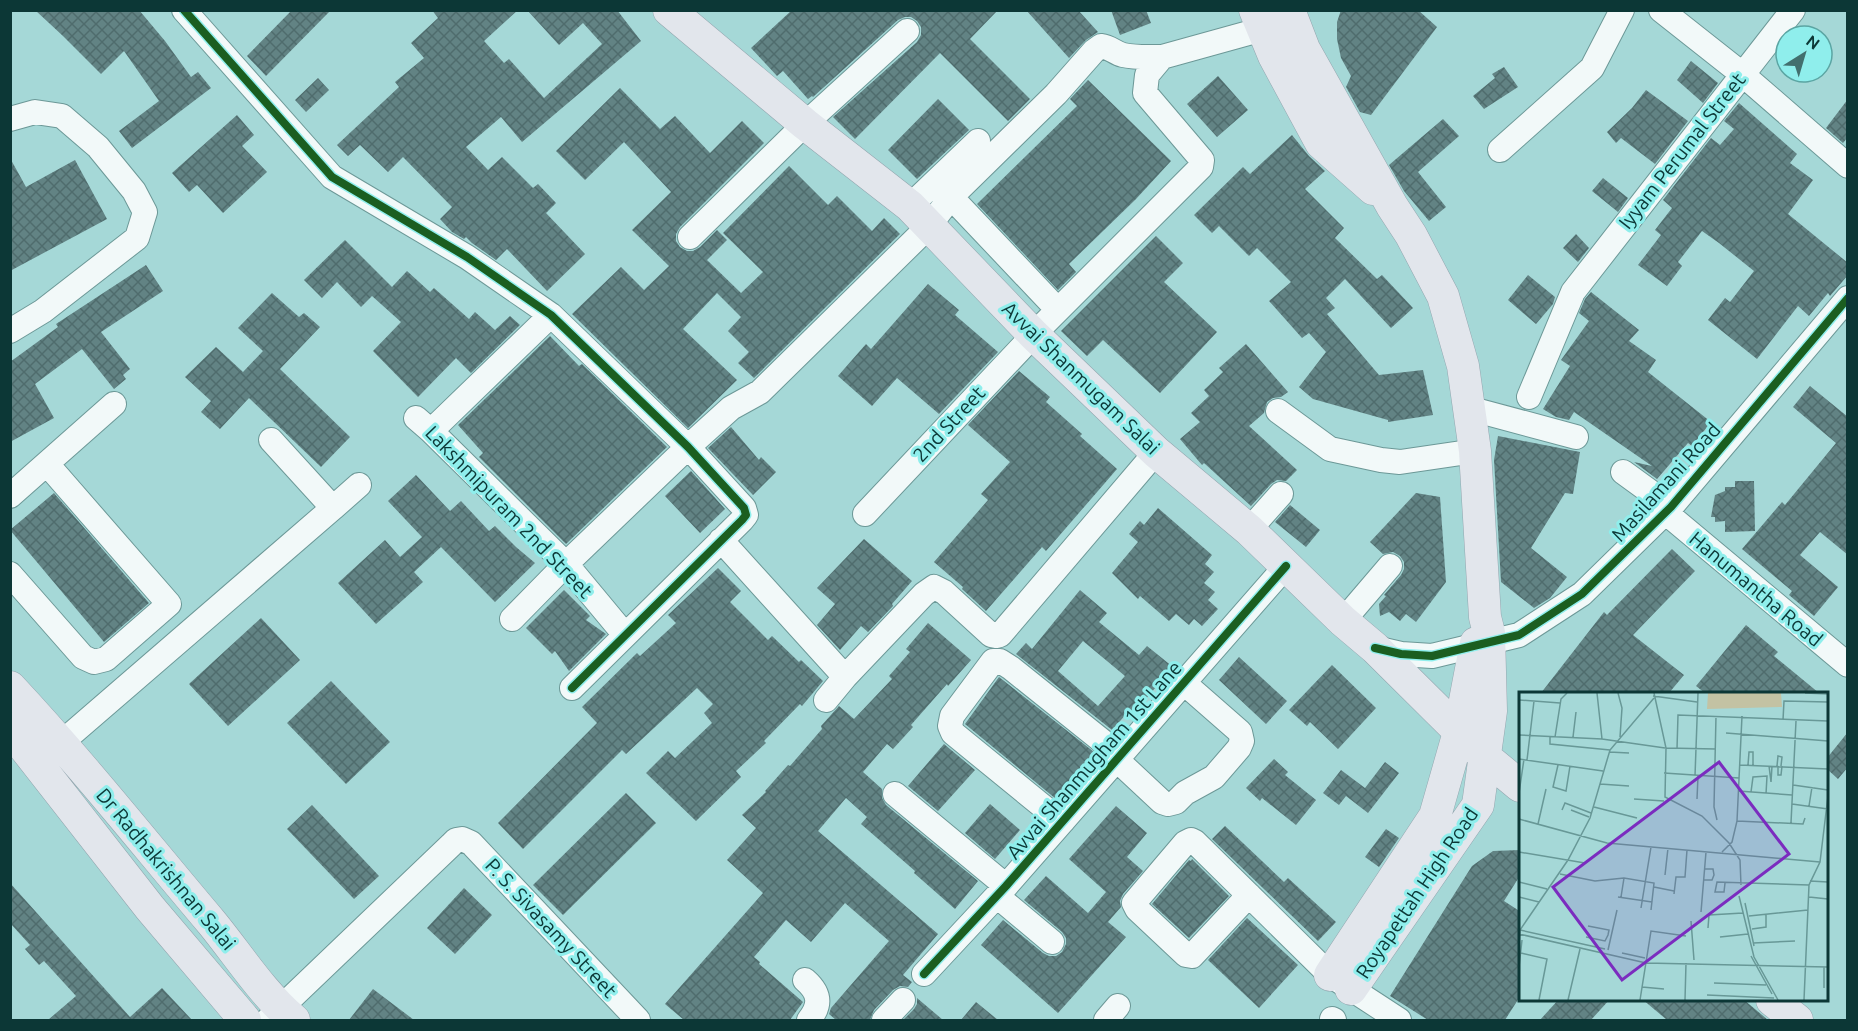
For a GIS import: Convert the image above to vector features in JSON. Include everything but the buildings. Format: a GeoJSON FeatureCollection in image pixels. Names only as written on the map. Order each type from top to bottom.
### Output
{"type":"FeatureCollection","features":[{"type":"Feature","properties":{"kind":"main road","name":"Avvai Shanmugam Salai"},"geometry":{"type":"LineString","coordinates":[[669,10],[919,216],[1034,335],[1156,452],[1249,530],[1343,621],[1375,648],[1485,757],[1519,784]]}},
{"type":"Feature","properties":{"kind":"main road"},"geometry":{"type":"LineString","coordinates":[[1289,10],[1304,49],[1392,206],[1411,235],[1443,296],[1463,366],[1475,451],[1484,634]]}},
{"type":"Feature","properties":{"kind":"main road"},"geometry":{"type":"LineString","coordinates":[[1259,20],[1275,56],[1321,143],[1392,206]]}},
{"type":"Feature","properties":{"kind":"main road","name":"Royapettah High Road"},"geometry":{"type":"LineString","coordinates":[[1341,982],[1435,816],[1460,732],[1484,634]]}},
{"type":"Feature","properties":{"kind":"main road","name":"Royapettah High Road"},"geometry":{"type":"LineString","coordinates":[[1341,982],[1478,805],[1491,711],[1484,634]]}},
{"type":"Feature","properties":{"kind":"main road"},"geometry":{"type":"LineString","coordinates":[[10,662],[29,686],[24,723]]}},
{"type":"Feature","properties":{"kind":"main road"},"geometry":{"type":"LineString","coordinates":[[11,688],[24,723]]}},
{"type":"Feature","properties":{"kind":"main road","name":"Dr Radhakrishnan Salai"},"geometry":{"type":"LineString","coordinates":[[245,1020],[21,751],[24,723],[61,743],[215,928],[281,1016]]}},
{"type":"Feature","properties":{"kind":"main road"},"geometry":{"type":"LineString","coordinates":[[1774,1001],[1797,1020]]}},
{"type":"Feature","properties":{"kind":"street"},"geometry":{"type":"LineString","coordinates":[[184,10],[332,177],[467,257],[551,315],[688,447],[744,508],[746,515],[742,520],[572,688]]}},
{"type":"Feature","properties":{"kind":"street"},"geometry":{"type":"LineString","coordinates":[[1500,150],[1592,68],[1622,10]]}},
{"type":"Feature","properties":{"kind":"street"},"geometry":{"type":"LineString","coordinates":[[1661,10],[1742,74],[1848,166]]}},
{"type":"Feature","properties":{"kind":"street","name":"Iyyam Perumal Street"},"geometry":{"type":"LineString","coordinates":[[1529,397],[1573,292],[1793,10]]}},
{"type":"Feature","properties":{"kind":"street"},"geometry":{"type":"LineString","coordinates":[[919,216],[951,197],[1056,94],[1101,46],[1108,47],[1121,55],[1162,57],[1259,20]]}},
{"type":"Feature","properties":{"kind":"street"},"geometry":{"type":"LineString","coordinates":[[690,237],[805,124],[907,31]]}},
{"type":"Feature","properties":{"kind":"street","name":"2nd Street"},"geometry":{"type":"LineString","coordinates":[[865,514],[1058,310],[1201,167],[1202,160],[1145,93],[1147,75],[1162,57]]}},
{"type":"Feature","properties":{"kind":"street"},"geometry":{"type":"LineString","coordinates":[[10,119],[35,112],[62,116],[98,147],[134,191],[146,212],[137,238],[43,311],[10,332]]}},
{"type":"Feature","properties":{"kind":"street"},"geometry":{"type":"LineString","coordinates":[[512,619],[688,447],[731,408],[760,392],[919,216],[978,141]]}},
{"type":"Feature","properties":{"kind":"street"},"geometry":{"type":"LineString","coordinates":[[951,197],[1058,310]]}},
{"type":"Feature","properties":{"kind":"street","name":"Masilamani Road"},"geometry":{"type":"LineString","coordinates":[[1375,648],[1401,654],[1432,656],[1484,634],[1519,634],[1582,594],[1668,510],[1843,312]]}},
{"type":"Feature","properties":{"kind":"street","name":"Lakshmipuram 2nd Street"},"geometry":{"type":"LineString","coordinates":[[551,315],[424,424],[566,564],[625,636]]}},
{"type":"Feature","properties":{"kind":"street"},"geometry":{"type":"LineString","coordinates":[[10,496],[114,404]]}},
{"type":"Feature","properties":{"kind":"street"},"geometry":{"type":"LineString","coordinates":[[1468,408],[1576,437]]}},
{"type":"Feature","properties":{"kind":"street"},"geometry":{"type":"LineString","coordinates":[[1278,411],[1330,449],[1381,460],[1400,462],[1475,451]]}},
{"type":"Feature","properties":{"kind":"street"},"geometry":{"type":"LineString","coordinates":[[271,440],[333,508]]}},
{"type":"Feature","properties":{"kind":"street"},"geometry":{"type":"LineString","coordinates":[[826,700],[924,594],[934,587],[944,592],[991,635],[996,636],[1004,632],[1156,452]]}},
{"type":"Feature","properties":{"kind":"street"},"geometry":{"type":"LineString","coordinates":[[47,464],[169,604],[196,626]]}},
{"type":"Feature","properties":{"kind":"street","name":"Hanumantha Road"},"geometry":{"type":"LineString","coordinates":[[1623,472],[1848,665]]}},
{"type":"Feature","properties":{"kind":"street"},"geometry":{"type":"LineString","coordinates":[[61,743],[359,485]]}},
{"type":"Feature","properties":{"kind":"street"},"geometry":{"type":"LineString","coordinates":[[1249,530],[1281,494]]}},
{"type":"Feature","properties":{"kind":"street"},"geometry":{"type":"LineString","coordinates":[[721,540],[845,677]]}},
{"type":"Feature","properties":{"kind":"street","name":"Avvai Shanmugham 1st Lane"},"geometry":{"type":"LineString","coordinates":[[924,974],[1001,891],[1286,566]]}},
{"type":"Feature","properties":{"kind":"street"},"geometry":{"type":"LineString","coordinates":[[1343,621],[1390,566]]}},
{"type":"Feature","properties":{"kind":"street"},"geometry":{"type":"LineString","coordinates":[[10,573],[84,657],[94,662],[106,659],[169,604]]}},
{"type":"Feature","properties":{"kind":"street"},"geometry":{"type":"LineString","coordinates":[[1063,821],[953,733],[950,726],[952,716],[993,661],[1000,661],[1011,668],[1119,758],[1162,802],[1168,804],[1176,802],[1185,792],[1214,777],[1239,748],[1242,741],[1240,732],[1184,683]]}},
{"type":"Feature","properties":{"kind":"street"},"geometry":{"type":"LineString","coordinates":[[895,794],[1001,891],[1052,942]]}},
{"type":"Feature","properties":{"kind":"street","name":"P. S. Sivasamy Street"},"geometry":{"type":"LineString","coordinates":[[281,1016],[456,840],[462,839],[471,843],[638,1020]]}},
{"type":"Feature","properties":{"kind":"street"},"geometry":{"type":"LineString","coordinates":[[1249,895],[1192,956],[1186,955],[1137,909],[1134,903],[1185,843],[1191,840],[1341,982],[1392,1020]]}},
{"type":"Feature","properties":{"kind":"street"},"geometry":{"type":"LineString","coordinates":[[805,980],[813,987],[818,1003],[809,1020]]}},
{"type":"Feature","properties":{"kind":"street"},"geometry":{"type":"LineString","coordinates":[[884,1020],[903,1000]]}},
{"type":"Feature","properties":{"kind":"street"},"geometry":{"type":"LineString","coordinates":[[1363,1020],[1366,1016],[1392,1020]]}},
{"type":"Feature","properties":{"kind":"cycle path"},"geometry":{"type":"LineString","coordinates":[[184,10],[332,177],[467,257],[551,315],[688,447],[744,508],[746,515],[742,520],[572,688]]}},
{"type":"Feature","properties":{"kind":"cycle path"},"geometry":{"type":"LineString","coordinates":[[1375,648],[1401,654],[1432,656],[1519,635],[1582,594],[1671,507],[1848,298]]}},
{"type":"Feature","properties":{"kind":"cycle path"},"geometry":{"type":"LineString","coordinates":[[924,974],[1006,886],[1286,566]]}}]}
